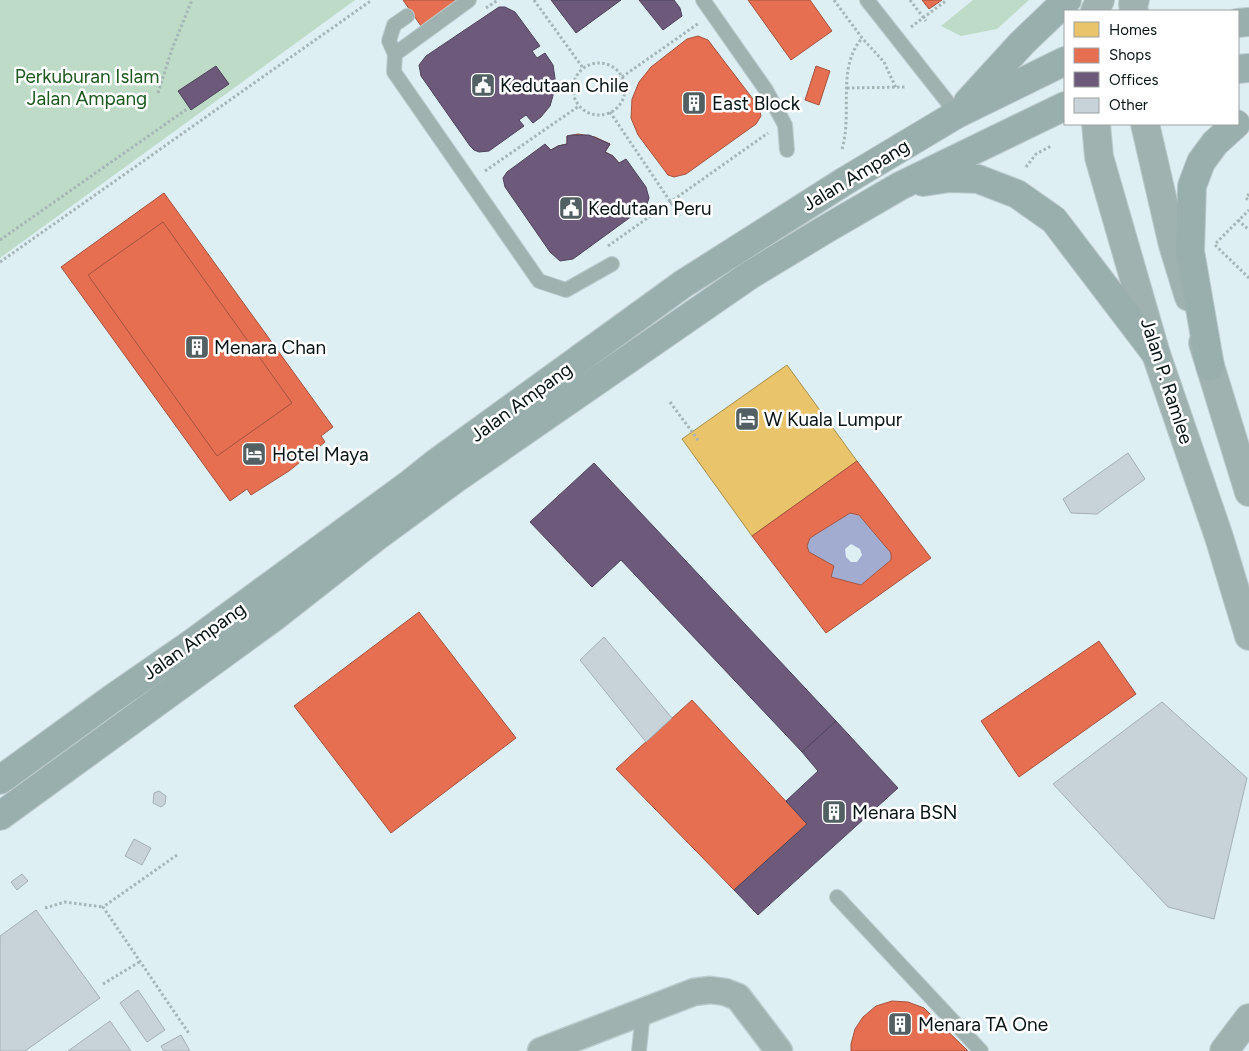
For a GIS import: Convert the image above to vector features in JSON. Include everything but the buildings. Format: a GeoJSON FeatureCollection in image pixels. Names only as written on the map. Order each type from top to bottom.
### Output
{"type":"FeatureCollection","features":[{"type":"Feature","properties":{"kind":"main road"},"geometry":{"type":"LineString","coordinates":[[957,114],[1022,43],[1067,0]]}},
{"type":"Feature","properties":{"kind":"main road","name":"Jalan Ampang"},"geometry":{"type":"LineString","coordinates":[[0,780],[191,644],[683,284],[845,181],[957,114],[1064,61]]}},
{"type":"Feature","properties":{"kind":"main road","name":"Jalan Ampang"},"geometry":{"type":"LineString","coordinates":[[0,816],[274,617],[376,537],[455,479],[750,275],[826,228],[900,186],[1064,106]]}},
{"type":"Feature","properties":{"kind":"main road"},"geometry":{"type":"LineString","coordinates":[[1210,366],[1190,251],[1192,186],[1201,162],[1215,143],[1235,125]]}},
{"type":"Feature","properties":{"kind":"main road"},"geometry":{"type":"LineString","coordinates":[[900,186],[950,178],[978,179],[1017,194],[1054,220],[1156,354]]}},
{"type":"Feature","properties":{"kind":"street","name":"Jalan P. Ramlee"},"geometry":{"type":"LineString","coordinates":[[1096,125],[1099,157],[1156,354],[1219,537],[1249,636]]}},
{"type":"Feature","properties":{"kind":"street"},"geometry":{"type":"LineString","coordinates":[[1145,125],[1173,246],[1248,484]]}},
{"type":"Feature","properties":{"kind":"street"},"geometry":{"type":"LineString","coordinates":[[541,1051],[694,992],[710,990],[725,992],[738,997],[779,1051]]}},
{"type":"Feature","properties":{"kind":"street"},"geometry":{"type":"LineString","coordinates":[[1224,1051],[1249,1018]]}},
{"type":"Feature","properties":{"kind":"lane"},"geometry":{"type":"LineString","coordinates":[[395,54],[469,0]]}},
{"type":"Feature","properties":{"kind":"lane"},"geometry":{"type":"LineString","coordinates":[[703,0],[766,90],[785,125],[787,150]]}},
{"type":"Feature","properties":{"kind":"lane"},"geometry":{"type":"LineString","coordinates":[[867,0],[957,114]]}},
{"type":"Feature","properties":{"kind":"lane"},"geometry":{"type":"LineString","coordinates":[[407,16],[394,25],[389,41],[395,54],[394,72],[539,281],[566,290],[612,264]]}},
{"type":"Feature","properties":{"kind":"lane"},"geometry":{"type":"LineString","coordinates":[[837,897],[981,1051]]}},
{"type":"Feature","properties":{"kind":"lane"},"geometry":{"type":"LineString","coordinates":[[639,1051],[643,1012]]}},
{"type":"Feature","properties":{"kind":"path"},"geometry":{"type":"LineString","coordinates":[[187,0],[190,5]]}},
{"type":"Feature","properties":{"kind":"path"},"geometry":{"type":"LineString","coordinates":[[158,93],[172,49],[192,0]]}},
{"type":"Feature","properties":{"kind":"path"},"geometry":{"type":"LineString","coordinates":[[0,262],[372,0]]}},
{"type":"Feature","properties":{"kind":"path"},"geometry":{"type":"LineString","coordinates":[[483,10],[498,0]]}},
{"type":"Feature","properties":{"kind":"path"},"geometry":{"type":"LineString","coordinates":[[534,0],[583,68]]}},
{"type":"Feature","properties":{"kind":"path"},"geometry":{"type":"LineString","coordinates":[[834,0],[862,38],[884,62],[896,88]]}},
{"type":"Feature","properties":{"kind":"path"},"geometry":{"type":"LineString","coordinates":[[910,0],[925,20]]}},
{"type":"Feature","properties":{"kind":"path"},"geometry":{"type":"LineString","coordinates":[[896,38],[925,20],[947,0]]}},
{"type":"Feature","properties":{"kind":"path"},"geometry":{"type":"LineString","coordinates":[[622,77],[701,21]]}},
{"type":"Feature","properties":{"kind":"path"},"geometry":{"type":"LineString","coordinates":[[842,149],[844,142],[847,66],[853,48],[862,38]]}},
{"type":"Feature","properties":{"kind":"path"},"geometry":{"type":"LineString","coordinates":[[600,64],[609,66],[622,77],[624,93],[622,101],[610,112],[594,115],[586,112],[574,99],[574,82],[577,74],[583,68],[600,64]]}},
{"type":"Feature","properties":{"kind":"path"},"geometry":{"type":"LineString","coordinates":[[847,88],[907,87]]}},
{"type":"Feature","properties":{"kind":"path"},"geometry":{"type":"LineString","coordinates":[[479,164],[484,172],[579,106]]}},
{"type":"Feature","properties":{"kind":"path"},"geometry":{"type":"LineString","coordinates":[[0,240],[187,109]]}},
{"type":"Feature","properties":{"kind":"path"},"geometry":{"type":"LineString","coordinates":[[610,112],[680,216]]}},
{"type":"Feature","properties":{"kind":"path"},"geometry":{"type":"LineString","coordinates":[[601,252],[769,132]]}},
{"type":"Feature","properties":{"kind":"path"},"geometry":{"type":"LineString","coordinates":[[1026,167],[1036,154],[1050,146]]}},
{"type":"Feature","properties":{"kind":"path"},"geometry":{"type":"LineString","coordinates":[[1249,194],[1246,198],[1249,201]]}},
{"type":"Feature","properties":{"kind":"path"},"geometry":{"type":"LineString","coordinates":[[1249,210],[1214,244],[1249,278]]}},
{"type":"Feature","properties":{"kind":"path"},"geometry":{"type":"LineString","coordinates":[[1238,220],[1249,230]]}},
{"type":"Feature","properties":{"kind":"path"},"geometry":{"type":"LineString","coordinates":[[670,402],[698,440]]}},
{"type":"Feature","properties":{"kind":"path"},"geometry":{"type":"LineString","coordinates":[[45,908],[65,902],[103,907],[177,856]]}},
{"type":"Feature","properties":{"kind":"path"},"geometry":{"type":"LineString","coordinates":[[103,907],[190,1035]]}},
{"type":"Feature","properties":{"kind":"path"},"geometry":{"type":"LineString","coordinates":[[103,984],[140,961]]}},
{"type":"Feature","properties":{"kind":"green space","name":"Perkuburan Islam Jalan Ampang"},"geometry":{"type":"Polygon","coordinates":[[[0,0],[355,0],[0,258],[0,0]]]}},
{"type":"Feature","properties":{"kind":"green space"},"geometry":{"type":"Polygon","coordinates":[[[973,0],[1029,0],[997,29],[961,36],[941,26],[973,0]]]}},
{"type":"Feature","properties":{"kind":"water"},"geometry":{"type":"Polygon","coordinates":[[[850,513],[859,515],[891,553],[891,560],[861,585],[831,577],[834,566],[809,552],[807,546],[810,538],[850,513]],[[851,544],[845,549],[846,557],[851,562],[857,562],[862,555],[860,549],[851,544]]]}},
{"type":"Feature","properties":{"kind":"place","name":"Kedutaan Chile"},"geometry":{"type":"Point","coordinates":[483,85]}},
{"type":"Feature","properties":{"kind":"place","name":"East Block"},"geometry":{"type":"Point","coordinates":[694,103]}},
{"type":"Feature","properties":{"kind":"place","name":"Kedutaan Peru"},"geometry":{"type":"Point","coordinates":[571,208]}},
{"type":"Feature","properties":{"kind":"place","name":"Menara Chan"},"geometry":{"type":"Point","coordinates":[197,347]}},
{"type":"Feature","properties":{"kind":"place","name":"W Kuala Lumpur"},"geometry":{"type":"Point","coordinates":[747,419]}},
{"type":"Feature","properties":{"kind":"place","name":"Hotel Maya"},"geometry":{"type":"Point","coordinates":[254,454]}},
{"type":"Feature","properties":{"kind":"place","name":"Menara BSN"},"geometry":{"type":"Point","coordinates":[834,812]}},
{"type":"Feature","properties":{"kind":"place","name":"Menara TA One"},"geometry":{"type":"Point","coordinates":[900,1024]}}]}
